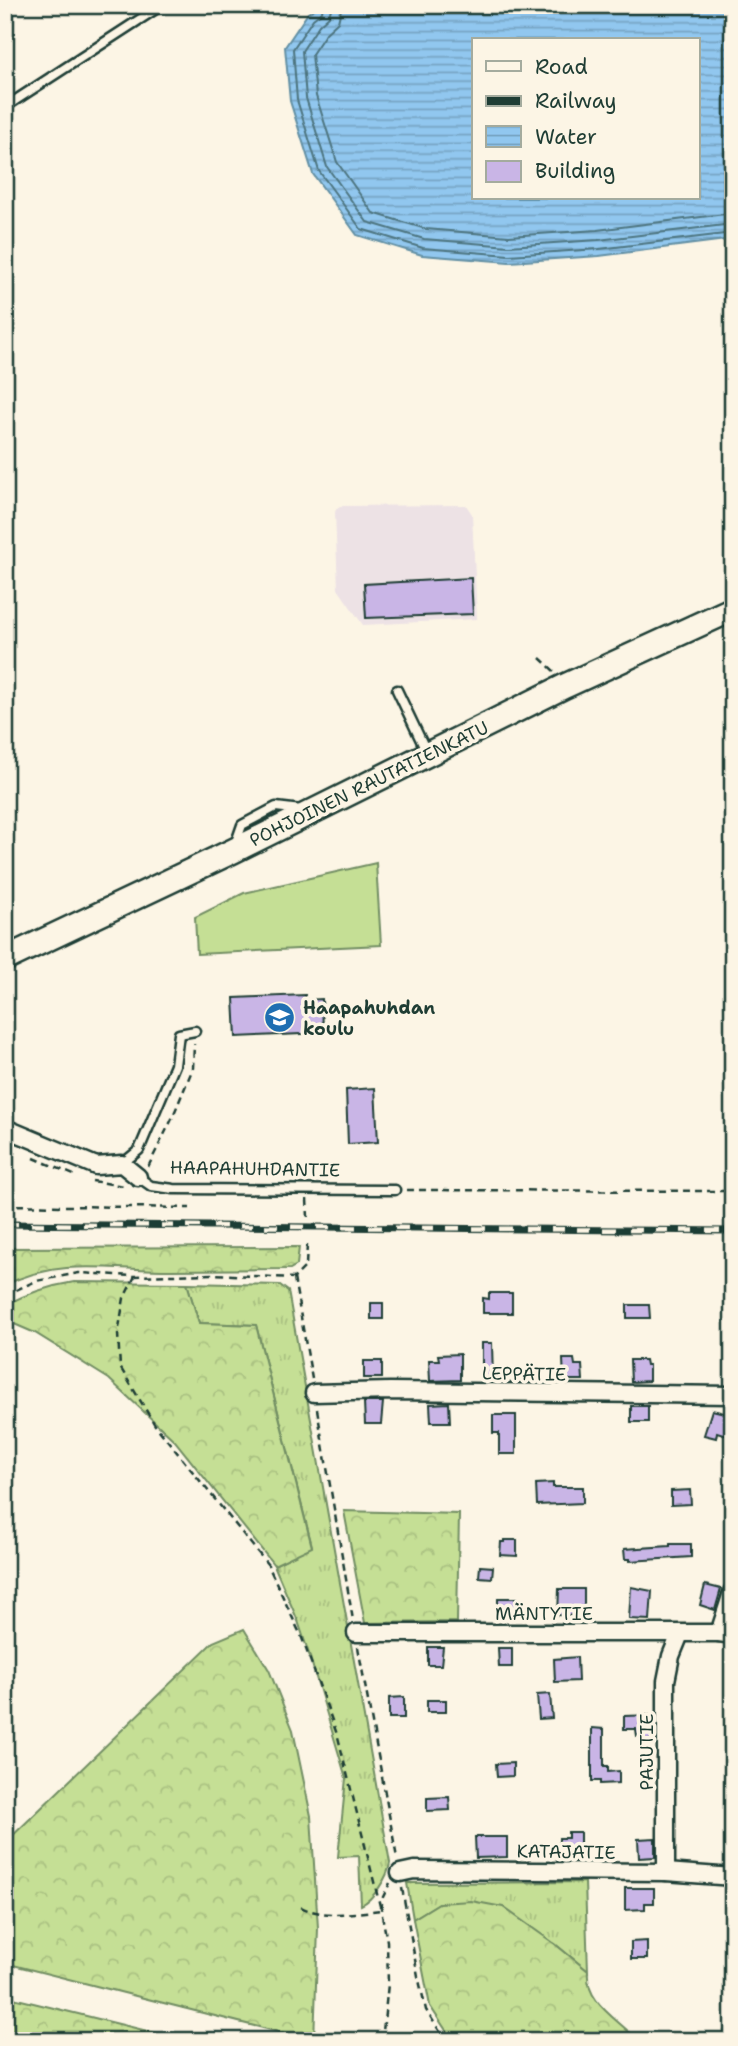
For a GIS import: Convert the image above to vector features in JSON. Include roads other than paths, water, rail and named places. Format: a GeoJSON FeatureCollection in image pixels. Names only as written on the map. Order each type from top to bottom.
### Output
{"type":"FeatureCollection","features":[{"type":"Feature","properties":{"kind":"street","name":"POHJOINEN RAUTATIENKATU"},"geometry":{"type":"LineString","coordinates":[[5,959],[233,852],[565,686],[733,609]]}},
{"type":"Feature","properties":{"kind":"street"},"geometry":{"type":"LineString","coordinates":[[5,1128],[96,1166],[122,1164]]}},
{"type":"Feature","properties":{"kind":"street","name":"HAAPAHUHDANTIE"},"geometry":{"type":"LineString","coordinates":[[122,1164],[138,1177]]}},
{"type":"Feature","properties":{"kind":"street","name":"LEPPÄTIE"},"geometry":{"type":"LineString","coordinates":[[314,1393],[390,1391],[733,1395]]}},
{"type":"Feature","properties":{"kind":"street"},"geometry":{"type":"LineString","coordinates":[[726,1634],[733,1590]]}},
{"type":"Feature","properties":{"kind":"street","name":"MÄNTYTIE"},"geometry":{"type":"LineString","coordinates":[[356,1633],[726,1634]]}},
{"type":"Feature","properties":{"kind":"street","name":"PAJUTIE"},"geometry":{"type":"LineString","coordinates":[[666,1872],[666,1681],[671,1656],[680,1634]]}},
{"type":"Feature","properties":{"kind":"street","name":"KATAJATIE"},"geometry":{"type":"LineString","coordinates":[[400,1873],[414,1870],[666,1872],[733,1877]]}},
{"type":"Feature","properties":{"kind":"lane"},"geometry":{"type":"LineString","coordinates":[[5,107],[162,5]]}},
{"type":"Feature","properties":{"kind":"lane"},"geometry":{"type":"LineString","coordinates":[[397,690],[428,755]]}},
{"type":"Feature","properties":{"kind":"lane"},"geometry":{"type":"LineString","coordinates":[[122,1164],[139,1150],[176,1065],[178,1034],[195,1031]]}},
{"type":"Feature","properties":{"kind":"lane","name":"HAAPAHUHDANTIE"},"geometry":{"type":"LineString","coordinates":[[138,1177],[151,1186],[174,1189],[395,1190]]}},
{"type":"Feature","properties":{"kind":"water"},"geometry":{"type":"Polygon","coordinates":[[[321,5],[733,5],[733,239],[599,256],[509,262],[422,255],[357,235],[313,174],[290,101],[285,47],[308,13],[321,5]]]}},
{"type":"Feature","properties":{"kind":"railway"},"geometry":{"type":"LineString","coordinates":[[5,1224],[733,1231]]}},
{"type":"Feature","properties":{"kind":"place","name":"Haapahuhdan koulu"},"geometry":{"type":"Point","coordinates":[280,1018]}}]}
